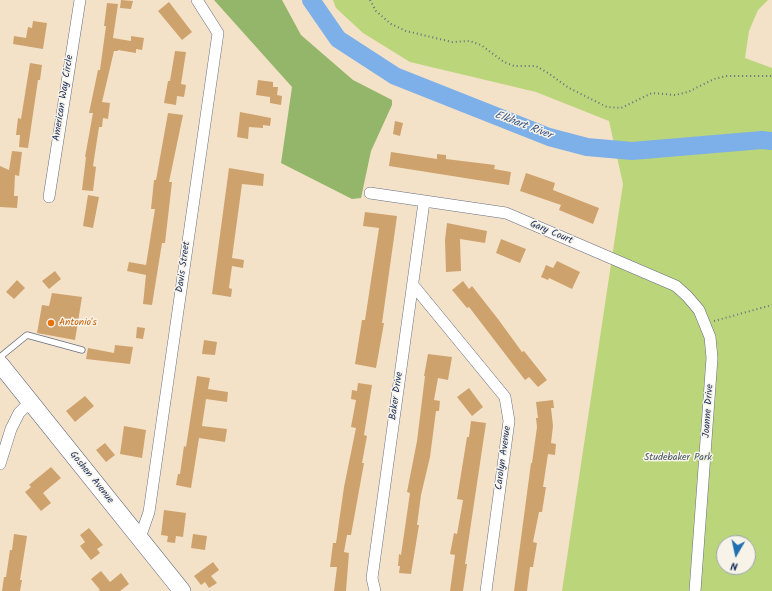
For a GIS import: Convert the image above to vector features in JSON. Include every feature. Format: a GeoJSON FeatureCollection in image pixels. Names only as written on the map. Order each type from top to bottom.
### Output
{"type":"FeatureCollection","features":[{"type":"Feature","properties":{"kind":"main road","name":"Goshen Avenue"},"geometry":{"type":"LineString","coordinates":[[0,364],[182,591]]}},
{"type":"Feature","properties":{"kind":"street","name":"American Way Circle"},"geometry":{"type":"LineString","coordinates":[[49,196],[80,0]]}},
{"type":"Feature","properties":{"kind":"street","name":"Davis Street"},"geometry":{"type":"LineString","coordinates":[[140,538],[149,512],[218,33],[197,0]]}},
{"type":"Feature","properties":{"kind":"street","name":"Gary Court"},"geometry":{"type":"LineString","coordinates":[[370,193],[506,213],[676,286],[699,310],[706,326]]}},
{"type":"Feature","properties":{"kind":"street","name":"Baker Drive"},"geometry":{"type":"LineString","coordinates":[[375,591],[372,578],[424,202]]}},
{"type":"Feature","properties":{"kind":"street","name":"Carolyn Avenue"},"geometry":{"type":"LineString","coordinates":[[413,285],[505,397],[509,421],[486,591]]}},
{"type":"Feature","properties":{"kind":"street","name":"Joanne Drive"},"geometry":{"type":"LineString","coordinates":[[695,591],[712,376],[710,337],[706,326]]}},
{"type":"Feature","properties":{"kind":"street"},"geometry":{"type":"LineString","coordinates":[[0,464],[19,413],[30,402]]}},
{"type":"Feature","properties":{"kind":"lane"},"geometry":{"type":"LineString","coordinates":[[0,357],[27,335],[82,350]]}},
{"type":"Feature","properties":{"kind":"path"},"geometry":{"type":"LineString","coordinates":[[370,0],[376,11],[391,24],[406,31],[452,42],[470,41],[481,45],[504,62],[514,66],[536,66],[570,88],[608,107],[621,108],[652,93],[675,95],[688,92],[714,79],[726,76],[772,76]]}},
{"type":"Feature","properties":{"kind":"path"},"geometry":{"type":"LineString","coordinates":[[706,326],[714,321],[772,305]]}},
{"type":"Feature","properties":{"kind":"green space"},"geometry":{"type":"Polygon","coordinates":[[[214,0],[282,0],[301,35],[353,80],[392,100],[392,105],[371,151],[361,198],[352,199],[281,163],[292,87],[214,0]]]}},
{"type":"Feature","properties":{"kind":"green space","name":"Studebaker Park"},"geometry":{"type":"Polygon","coordinates":[[[333,0],[768,0],[758,10],[749,31],[745,58],[772,68],[772,591],[562,591],[623,184],[609,121],[536,92],[410,62],[363,33],[336,8],[333,0]]]}},
{"type":"Feature","properties":{"kind":"building"},"geometry":{"type":"Polygon","coordinates":[[[121,0],[133,1],[131,9],[120,8],[121,0]]]}},
{"type":"Feature","properties":{"kind":"building"},"geometry":{"type":"Polygon","coordinates":[[[169,2],[192,32],[182,40],[158,11],[169,2]]]}},
{"type":"Feature","properties":{"kind":"building"},"geometry":{"type":"Polygon","coordinates":[[[107,3],[118,4],[113,38],[131,41],[131,36],[144,38],[142,50],[136,49],[136,53],[118,50],[114,51],[102,102],[110,103],[108,119],[103,118],[102,127],[99,127],[93,166],[96,167],[93,191],[82,190],[85,157],[93,113],[89,113],[98,70],[100,70],[106,26],[104,26],[107,3]]]}},
{"type":"Feature","properties":{"kind":"building"},"geometry":{"type":"Polygon","coordinates":[[[33,21],[47,23],[43,49],[13,44],[14,36],[26,38],[28,27],[32,28],[33,21]]]}},
{"type":"Feature","properties":{"kind":"building"},"geometry":{"type":"Polygon","coordinates":[[[175,51],[186,52],[181,84],[186,85],[184,97],[177,96],[176,105],[164,103],[168,81],[170,81],[175,51]]]}},
{"type":"Feature","properties":{"kind":"building"},"geometry":{"type":"Polygon","coordinates":[[[30,63],[42,65],[40,80],[38,80],[28,148],[19,147],[20,135],[16,135],[18,118],[21,119],[30,63]]]}},
{"type":"Feature","properties":{"kind":"building"},"geometry":{"type":"Polygon","coordinates":[[[258,80],[273,82],[273,87],[278,87],[277,95],[282,96],[281,105],[270,103],[270,97],[256,95],[258,80]]]}},
{"type":"Feature","properties":{"kind":"building"},"geometry":{"type":"Polygon","coordinates":[[[240,112],[271,118],[270,126],[263,125],[263,128],[249,127],[248,139],[237,137],[240,112]]]}},
{"type":"Feature","properties":{"kind":"building"},"geometry":{"type":"Polygon","coordinates":[[[168,113],[183,115],[169,182],[172,182],[165,243],[162,243],[152,305],[143,304],[146,275],[127,271],[129,262],[146,265],[155,209],[151,209],[154,180],[156,180],[168,113]]]}},
{"type":"Feature","properties":{"kind":"building"},"geometry":{"type":"Polygon","coordinates":[[[395,121],[403,123],[400,136],[393,134],[395,121]]]}},
{"type":"Feature","properties":{"kind":"building"},"geometry":{"type":"Polygon","coordinates":[[[12,151],[22,152],[19,176],[15,175],[14,196],[18,196],[17,208],[0,207],[0,166],[9,170],[12,151]]]}},
{"type":"Feature","properties":{"kind":"building"},"geometry":{"type":"Polygon","coordinates":[[[391,152],[437,159],[437,154],[446,155],[446,159],[495,165],[494,169],[511,172],[509,185],[389,166],[391,152]]]}},
{"type":"Feature","properties":{"kind":"building"},"geometry":{"type":"Polygon","coordinates":[[[229,168],[264,174],[263,186],[242,184],[232,258],[244,260],[243,268],[232,266],[229,288],[232,289],[231,297],[212,294],[229,168]]]}},
{"type":"Feature","properties":{"kind":"building"},"geometry":{"type":"Polygon","coordinates":[[[526,173],[555,183],[553,190],[599,208],[593,224],[559,210],[561,205],[520,191],[526,173]]]}},
{"type":"Feature","properties":{"kind":"building"},"geometry":{"type":"Polygon","coordinates":[[[88,195],[99,197],[93,228],[83,226],[88,195]]]}},
{"type":"Feature","properties":{"kind":"building"},"geometry":{"type":"Polygon","coordinates":[[[365,212],[397,216],[382,323],[384,323],[376,368],[355,364],[362,320],[365,320],[379,228],[363,226],[365,212]]]}},
{"type":"Feature","properties":{"kind":"building"},"geometry":{"type":"Polygon","coordinates":[[[447,223],[487,231],[485,243],[460,239],[461,271],[446,272],[445,240],[447,223]]]}},
{"type":"Feature","properties":{"kind":"building"},"geometry":{"type":"Polygon","coordinates":[[[501,239],[526,249],[520,263],[496,253],[501,239]]]}},
{"type":"Feature","properties":{"kind":"building"},"geometry":{"type":"Polygon","coordinates":[[[557,261],[580,272],[572,289],[549,278],[548,280],[541,277],[546,265],[553,268],[557,261]]]}},
{"type":"Feature","properties":{"kind":"building"},"geometry":{"type":"Polygon","coordinates":[[[55,271],[61,279],[49,289],[42,281],[55,271]]]}},
{"type":"Feature","properties":{"kind":"building"},"geometry":{"type":"Polygon","coordinates":[[[17,280],[25,288],[14,299],[6,292],[17,280]]]}},
{"type":"Feature","properties":{"kind":"building"},"geometry":{"type":"Polygon","coordinates":[[[463,281],[469,289],[472,286],[522,352],[524,351],[547,380],[538,387],[529,377],[525,380],[469,307],[467,308],[452,290],[463,281]]]}},
{"type":"Feature","properties":{"kind":"building"},"geometry":{"type":"Polygon","coordinates":[[[52,293],[82,297],[75,340],[37,333],[42,305],[49,306],[52,293]]]}},
{"type":"Feature","properties":{"kind":"building"},"geometry":{"type":"Polygon","coordinates":[[[137,327],[145,328],[143,339],[136,338],[137,327]]]}},
{"type":"Feature","properties":{"kind":"building"},"geometry":{"type":"Polygon","coordinates":[[[204,340],[217,342],[215,355],[202,354],[204,340]]]}},
{"type":"Feature","properties":{"kind":"building"},"geometry":{"type":"Polygon","coordinates":[[[115,345],[133,347],[130,364],[86,359],[88,348],[114,353],[115,345]]]}},
{"type":"Feature","properties":{"kind":"building"},"geometry":{"type":"Polygon","coordinates":[[[428,354],[452,357],[448,380],[438,378],[434,400],[440,401],[439,411],[436,411],[430,457],[421,495],[417,525],[419,525],[411,574],[399,573],[399,554],[401,555],[410,493],[407,492],[417,441],[424,376],[428,354]]]}},
{"type":"Feature","properties":{"kind":"building"},"geometry":{"type":"Polygon","coordinates":[[[197,376],[210,378],[208,389],[228,392],[227,402],[206,399],[202,426],[227,429],[225,442],[199,438],[191,488],[176,485],[178,474],[180,474],[184,446],[186,447],[197,376]]]}},
{"type":"Feature","properties":{"kind":"building"},"geometry":{"type":"Polygon","coordinates":[[[358,383],[372,385],[364,435],[367,436],[362,463],[364,463],[351,535],[347,535],[344,552],[349,553],[346,591],[334,591],[337,567],[330,567],[333,543],[336,543],[344,487],[356,428],[351,427],[356,400],[351,399],[352,390],[357,391],[358,383]]]}},
{"type":"Feature","properties":{"kind":"building"},"geometry":{"type":"Polygon","coordinates":[[[469,388],[483,407],[472,416],[457,397],[469,388]]]}},
{"type":"Feature","properties":{"kind":"building"},"geometry":{"type":"Polygon","coordinates":[[[85,396],[94,406],[75,422],[66,411],[85,396]]]}},
{"type":"Feature","properties":{"kind":"building"},"geometry":{"type":"Polygon","coordinates":[[[553,400],[554,408],[551,408],[553,426],[551,443],[556,444],[555,455],[548,454],[543,487],[546,487],[542,512],[539,512],[533,542],[537,543],[533,567],[530,567],[527,591],[514,591],[537,427],[536,418],[538,418],[536,402],[553,400]]]}},
{"type":"Feature","properties":{"kind":"building"},"geometry":{"type":"Polygon","coordinates":[[[471,421],[486,423],[465,564],[467,564],[463,591],[450,591],[455,555],[450,554],[454,533],[457,534],[463,500],[457,499],[471,421]]]}},
{"type":"Feature","properties":{"kind":"building"},"geometry":{"type":"Polygon","coordinates":[[[124,426],[146,430],[142,458],[120,454],[124,426]]]}},
{"type":"Feature","properties":{"kind":"building"},"geometry":{"type":"Polygon","coordinates":[[[105,443],[115,455],[106,462],[96,450],[105,443]]]}},
{"type":"Feature","properties":{"kind":"building"},"geometry":{"type":"Polygon","coordinates":[[[51,467],[61,478],[43,493],[51,503],[41,511],[25,492],[31,487],[29,485],[51,467]]]}},
{"type":"Feature","properties":{"kind":"building"},"geometry":{"type":"Polygon","coordinates":[[[164,510],[186,513],[183,537],[176,536],[175,543],[167,542],[168,536],[161,535],[164,510]]]}},
{"type":"Feature","properties":{"kind":"building"},"geometry":{"type":"Polygon","coordinates":[[[89,528],[103,545],[97,549],[100,553],[91,560],[80,546],[85,542],[80,535],[89,528]]]}},
{"type":"Feature","properties":{"kind":"building"},"geometry":{"type":"Polygon","coordinates":[[[14,534],[27,536],[20,580],[22,580],[20,591],[2,591],[4,577],[6,577],[10,550],[12,550],[14,534]]]}},
{"type":"Feature","properties":{"kind":"building"},"geometry":{"type":"Polygon","coordinates":[[[193,534],[207,536],[205,550],[191,548],[193,534]]]}},
{"type":"Feature","properties":{"kind":"building"},"geometry":{"type":"Polygon","coordinates":[[[213,562],[219,570],[211,576],[217,583],[209,588],[205,582],[201,585],[194,576],[213,562]]]}},
{"type":"Feature","properties":{"kind":"building"},"geometry":{"type":"Polygon","coordinates":[[[101,571],[110,582],[121,573],[129,584],[120,591],[98,591],[100,590],[91,579],[101,571]]]}},
{"type":"Feature","properties":{"kind":"waterway","name":"Elkhart River"},"geometry":{"type":"LineString","coordinates":[[311,0],[338,39],[395,76],[549,137],[587,147],[632,151],[762,140],[772,141]]}},
{"type":"Feature","properties":{"kind":"place","name":"Antonio's"},"geometry":{"type":"Point","coordinates":[51,323]}}]}
